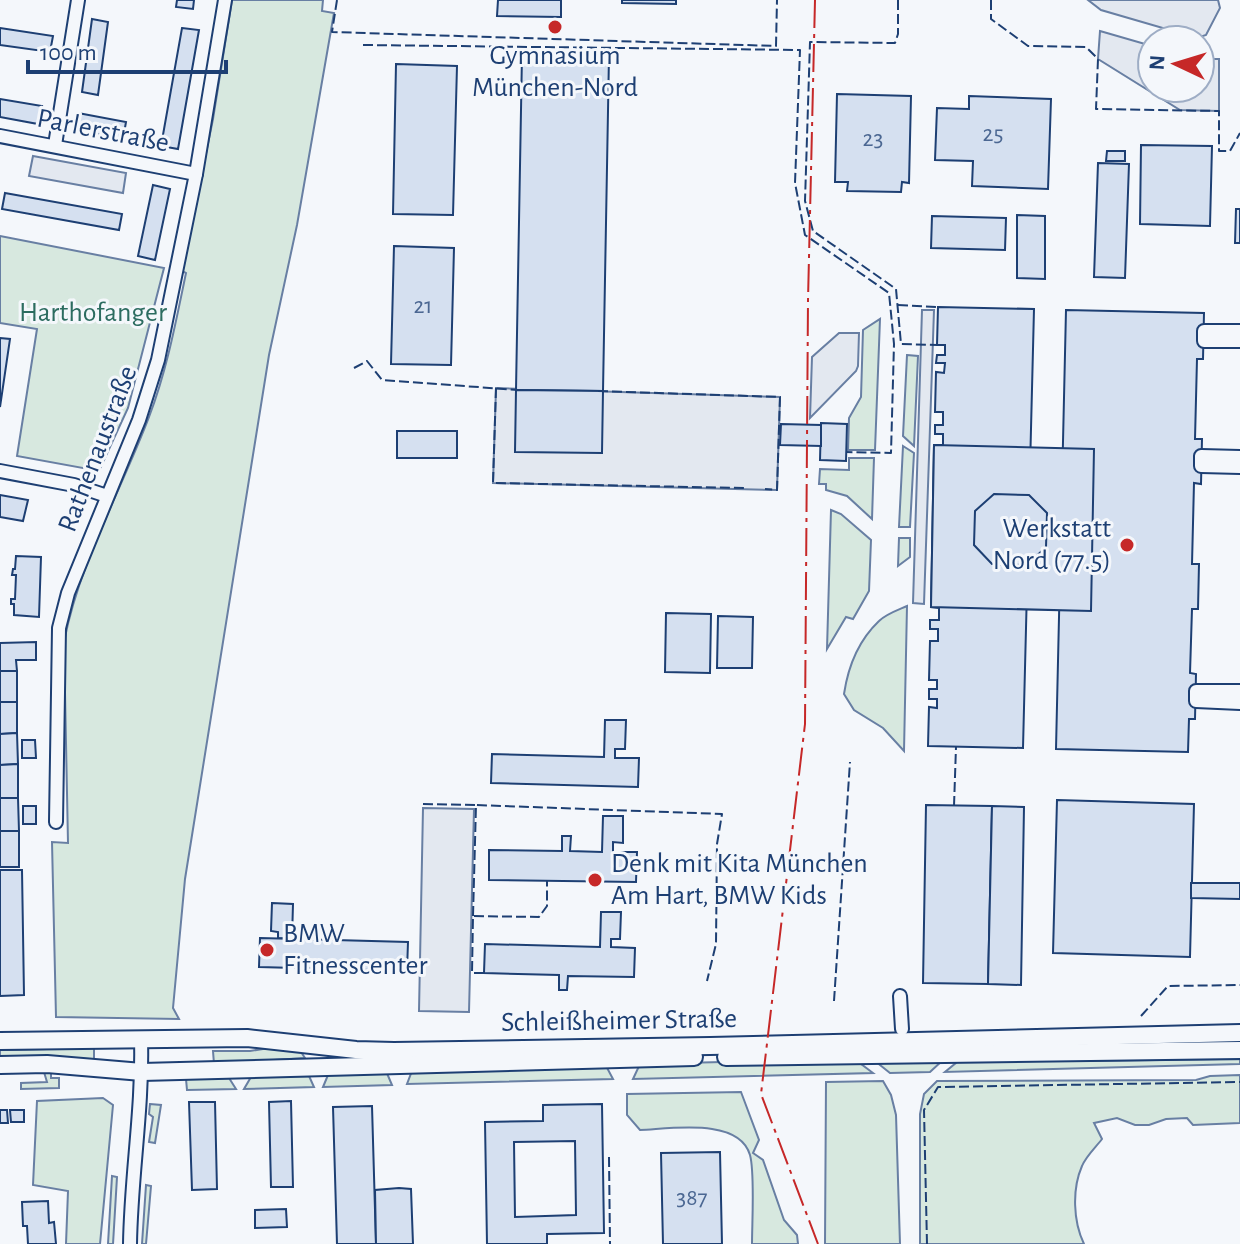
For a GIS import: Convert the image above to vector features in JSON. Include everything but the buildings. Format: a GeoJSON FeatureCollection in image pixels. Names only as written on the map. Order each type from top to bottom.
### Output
{"type":"FeatureCollection","features":[{"type":"Feature","properties":{"kind":"main road","name":"Schleißheimer Straße"},"geometry":{"type":"LineString","coordinates":[[0,1041],[247,1038],[394,1051],[1240,1033]]}},
{"type":"Feature","properties":{"kind":"main road","name":"Schleißheimer Straße"},"geometry":{"type":"LineString","coordinates":[[0,1065],[61,1065],[142,1072],[619,1058],[1240,1050]]}},
{"type":"Feature","properties":{"kind":"street"},"geometry":{"type":"LineString","coordinates":[[55,145],[78,0]]}},
{"type":"Feature","properties":{"kind":"street","name":"Rathenaustraße"},"geometry":{"type":"LineString","coordinates":[[56,822],[56,642],[68,593],[139,420],[154,373],[196,174],[225,0]]}},
{"type":"Feature","properties":{"kind":"street","name":"Parlerstraße"},"geometry":{"type":"LineString","coordinates":[[0,136],[196,174]]}},
{"type":"Feature","properties":{"kind":"street"},"geometry":{"type":"LineString","coordinates":[[1240,331],[1204,331],[1204,341],[1240,341]]}},
{"type":"Feature","properties":{"kind":"street"},"geometry":{"type":"LineString","coordinates":[[1240,457],[1201,456],[1201,466],[1240,467]]}},
{"type":"Feature","properties":{"kind":"street"},"geometry":{"type":"LineString","coordinates":[[0,471],[74,485],[107,496]]}},
{"type":"Feature","properties":{"kind":"street"},"geometry":{"type":"LineString","coordinates":[[1240,691],[1196,691],[1196,701],[1240,703]]}},
{"type":"Feature","properties":{"kind":"street"},"geometry":{"type":"LineString","coordinates":[[900,996],[902,1029]]}},
{"type":"Feature","properties":{"kind":"street"},"geometry":{"type":"LineString","coordinates":[[130,1244],[132,1178],[142,1072],[141,1039]]}},
{"type":"Feature","properties":{"kind":"green space"},"geometry":{"type":"Polygon","coordinates":[[[232,0],[323,0],[322,11],[334,13],[297,225],[269,355],[185,879],[173,1008],[179,1019],[56,1017],[52,842],[68,843],[64,642],[80,584],[149,417],[166,363],[186,273],[182,271],[213,119],[232,0]]]}},
{"type":"Feature","properties":{"kind":"green space","name":"Harthofanger"},"geometry":{"type":"Polygon","coordinates":[[[0,236],[164,268],[128,408],[99,471],[17,456],[37,329],[0,323],[0,236]]]}},
{"type":"Feature","properties":{"kind":"green space"},"geometry":{"type":"Polygon","coordinates":[[[880,319],[875,450],[848,450],[849,418],[861,397],[863,330],[880,319]]]}},
{"type":"Feature","properties":{"kind":"green space"},"geometry":{"type":"Polygon","coordinates":[[[907,355],[918,356],[914,446],[903,436],[907,355]]]}},
{"type":"Feature","properties":{"kind":"green space"},"geometry":{"type":"Polygon","coordinates":[[[903,446],[914,453],[910,527],[899,527],[903,446]]]}},
{"type":"Feature","properties":{"kind":"green space"},"geometry":{"type":"Polygon","coordinates":[[[849,458],[874,458],[872,519],[847,496],[826,490],[826,484],[819,484],[820,469],[849,470],[849,458]]]}},
{"type":"Feature","properties":{"kind":"green space"},"geometry":{"type":"Polygon","coordinates":[[[831,510],[841,514],[871,540],[869,591],[853,619],[846,617],[827,649],[831,510]]]}},
{"type":"Feature","properties":{"kind":"green space"},"geometry":{"type":"Polygon","coordinates":[[[899,538],[910,538],[910,557],[898,566],[899,538]]]}},
{"type":"Feature","properties":{"kind":"green space"},"geometry":{"type":"Polygon","coordinates":[[[907,606],[904,751],[883,728],[854,710],[844,694],[848,674],[860,645],[872,628],[892,612],[907,606]]]}},
{"type":"Feature","properties":{"kind":"green space"},"geometry":{"type":"Polygon","coordinates":[[[94,1048],[94,1061],[0,1060],[0,1050],[94,1048]]]}},
{"type":"Feature","properties":{"kind":"green space"},"geometry":{"type":"Polygon","coordinates":[[[269,1048],[301,1052],[305,1058],[214,1064],[213,1051],[269,1048]]]}},
{"type":"Feature","properties":{"kind":"green space"},"geometry":{"type":"Polygon","coordinates":[[[1007,1056],[1079,1061],[1240,1059],[1240,1064],[945,1072],[962,1058],[1007,1056]]]}},
{"type":"Feature","properties":{"kind":"green space"},"geometry":{"type":"Polygon","coordinates":[[[943,1060],[930,1072],[890,1073],[875,1061],[943,1060]]]}},
{"type":"Feature","properties":{"kind":"green space"},"geometry":{"type":"Polygon","coordinates":[[[857,1061],[873,1073],[633,1079],[640,1064],[857,1061]]]}},
{"type":"Feature","properties":{"kind":"green space"},"geometry":{"type":"Polygon","coordinates":[[[605,1064],[613,1079],[407,1084],[412,1071],[605,1064]]]}},
{"type":"Feature","properties":{"kind":"green space"},"geometry":{"type":"Polygon","coordinates":[[[386,1071],[392,1085],[323,1087],[328,1075],[386,1071]]]}},
{"type":"Feature","properties":{"kind":"green space"},"geometry":{"type":"Polygon","coordinates":[[[44,1072],[51,1072],[51,1078],[59,1078],[59,1088],[21,1089],[21,1083],[47,1082],[44,1072]]]}},
{"type":"Feature","properties":{"kind":"green space"},"geometry":{"type":"Polygon","coordinates":[[[1240,1075],[1240,1123],[1193,1125],[1187,1118],[1135,1125],[1117,1118],[1094,1123],[1102,1139],[1084,1162],[1075,1195],[1076,1215],[1084,1244],[920,1244],[920,1114],[924,1094],[937,1081],[1196,1080],[1240,1075]]]}},
{"type":"Feature","properties":{"kind":"green space"},"geometry":{"type":"Polygon","coordinates":[[[309,1076],[314,1087],[244,1089],[251,1077],[309,1076]]]}},
{"type":"Feature","properties":{"kind":"green space"},"geometry":{"type":"Polygon","coordinates":[[[229,1078],[236,1089],[187,1090],[186,1079],[229,1078]]]}},
{"type":"Feature","properties":{"kind":"green space"},"geometry":{"type":"Polygon","coordinates":[[[883,1081],[891,1095],[896,1115],[900,1244],[825,1244],[826,1082],[883,1081]]]}},
{"type":"Feature","properties":{"kind":"green space"},"geometry":{"type":"Polygon","coordinates":[[[741,1092],[759,1140],[753,1153],[763,1160],[784,1220],[797,1235],[798,1244],[752,1244],[752,1174],[750,1155],[743,1143],[718,1130],[685,1127],[640,1130],[627,1115],[627,1094],[741,1092]]]}},
{"type":"Feature","properties":{"kind":"green space"},"geometry":{"type":"Polygon","coordinates":[[[103,1098],[113,1105],[100,1244],[66,1244],[68,1191],[33,1185],[37,1101],[103,1098]]]}},
{"type":"Feature","properties":{"kind":"green space"},"geometry":{"type":"Polygon","coordinates":[[[150,1104],[161,1105],[155,1143],[149,1142],[153,1117],[149,1114],[150,1104]]]}},
{"type":"Feature","properties":{"kind":"green space"},"geometry":{"type":"Polygon","coordinates":[[[112,1176],[117,1177],[113,1244],[108,1244],[112,1176]]]}},
{"type":"Feature","properties":{"kind":"green space"},"geometry":{"type":"Polygon","coordinates":[[[146,1185],[151,1186],[146,1244],[142,1244],[146,1185]]]}},
{"type":"Feature","properties":{"kind":"shaded area"},"geometry":{"type":"Polygon","coordinates":[[[1088,0],[1218,0],[1220,8],[1212,24],[1149,24],[1101,10],[1088,0]]]}},
{"type":"Feature","properties":{"kind":"shaded area"},"geometry":{"type":"Polygon","coordinates":[[[1100,31],[1136,41],[1136,83],[1098,59],[1100,31]]]}},
{"type":"Feature","properties":{"kind":"shaded area"},"geometry":{"type":"Polygon","coordinates":[[[1216,59],[1219,59],[1219,111],[1180,110],[1170,104],[1216,104],[1216,59]]]}},
{"type":"Feature","properties":{"kind":"shaded area"},"geometry":{"type":"Polygon","coordinates":[[[33,156],[126,173],[123,193],[29,176],[33,156]]]}},
{"type":"Feature","properties":{"kind":"shaded area"},"geometry":{"type":"Polygon","coordinates":[[[922,310],[934,310],[924,604],[913,603],[922,310]]]}},
{"type":"Feature","properties":{"kind":"shaded area"},"geometry":{"type":"Polygon","coordinates":[[[839,333],[859,333],[858,366],[810,418],[812,357],[839,333]]]}},
{"type":"Feature","properties":{"kind":"shaded area"},"geometry":{"type":"Polygon","coordinates":[[[496,388],[780,397],[777,490],[493,483],[496,388]]]}},
{"type":"Feature","properties":{"kind":"shaded area"},"geometry":{"type":"Polygon","coordinates":[[[423,808],[474,809],[469,1012],[419,1011],[423,808]]]}},
{"type":"Feature","properties":{"kind":"fence"},"geometry":{"type":"LineString","coordinates":[[337,0],[332,32],[776,46],[777,0]]}},
{"type":"Feature","properties":{"kind":"fence"},"geometry":{"type":"LineString","coordinates":[[898,0],[895,43],[810,42],[805,201],[813,231],[896,289],[901,344],[937,345]]}},
{"type":"Feature","properties":{"kind":"fence"},"geometry":{"type":"LineString","coordinates":[[991,0],[991,19],[1028,46],[1086,47],[1098,59],[1096,109],[1219,111],[1219,151],[1230,151],[1240,133]]}},
{"type":"Feature","properties":{"kind":"fence"},"geometry":{"type":"LineString","coordinates":[[363,45],[800,50],[795,183],[805,235],[889,293],[894,344],[891,453],[846,452]]}},
{"type":"Feature","properties":{"kind":"fence"},"geometry":{"type":"LineString","coordinates":[[898,305],[938,307]]}},
{"type":"Feature","properties":{"kind":"fence"},"geometry":{"type":"LineString","coordinates":[[354,368],[367,361],[382,380],[518,390]]}},
{"type":"Feature","properties":{"kind":"fence"},"geometry":{"type":"LineString","coordinates":[[496,388],[493,483],[744,488]]}},
{"type":"Feature","properties":{"kind":"fence"},"geometry":{"type":"LineString","coordinates":[[598,391],[780,397],[777,490],[765,489]]}},
{"type":"Feature","properties":{"kind":"fence"},"geometry":{"type":"LineString","coordinates":[[954,806],[956,747]]}},
{"type":"Feature","properties":{"kind":"fence"},"geometry":{"type":"LineString","coordinates":[[834,1001],[850,762]]}},
{"type":"Feature","properties":{"kind":"fence"},"geometry":{"type":"LineString","coordinates":[[423,804],[476,805]]}},
{"type":"Feature","properties":{"kind":"fence"},"geometry":{"type":"LineString","coordinates":[[473,916],[476,805],[722,814],[717,844],[716,944],[707,981]]}},
{"type":"Feature","properties":{"kind":"fence"},"geometry":{"type":"LineString","coordinates":[[484,973],[472,973],[473,916],[539,917],[547,906],[547,881]]}},
{"type":"Feature","properties":{"kind":"fence"},"geometry":{"type":"LineString","coordinates":[[1141,1016],[1168,986],[1240,985]]}},
{"type":"Feature","properties":{"kind":"fence"},"geometry":{"type":"LineString","coordinates":[[927,1244],[924,1110],[938,1087],[1240,1082]]}},
{"type":"Feature","properties":{"kind":"fence"},"geometry":{"type":"LineString","coordinates":[[609,1157],[610,1244]]}},
{"type":"Feature","properties":{"kind":"power"},"geometry":{"type":"LineString","coordinates":[[815,0],[808,300],[805,724],[761,1094],[818,1244]]}},
{"type":"Feature","properties":{"kind":"place","name":"Gymnasium München-Nord"},"geometry":{"type":"Point","coordinates":[555,27]}},
{"type":"Feature","properties":{"kind":"place","name":"Werkstatt Nord (77.5)"},"geometry":{"type":"Point","coordinates":[1127,545]}},
{"type":"Feature","properties":{"kind":"place","name":"Denk mit Kita München Am Hart, BMW Kids"},"geometry":{"type":"Point","coordinates":[595,880]}},
{"type":"Feature","properties":{"kind":"place","name":"BMW Fitnesscenter"},"geometry":{"type":"Point","coordinates":[267,950]}}]}
